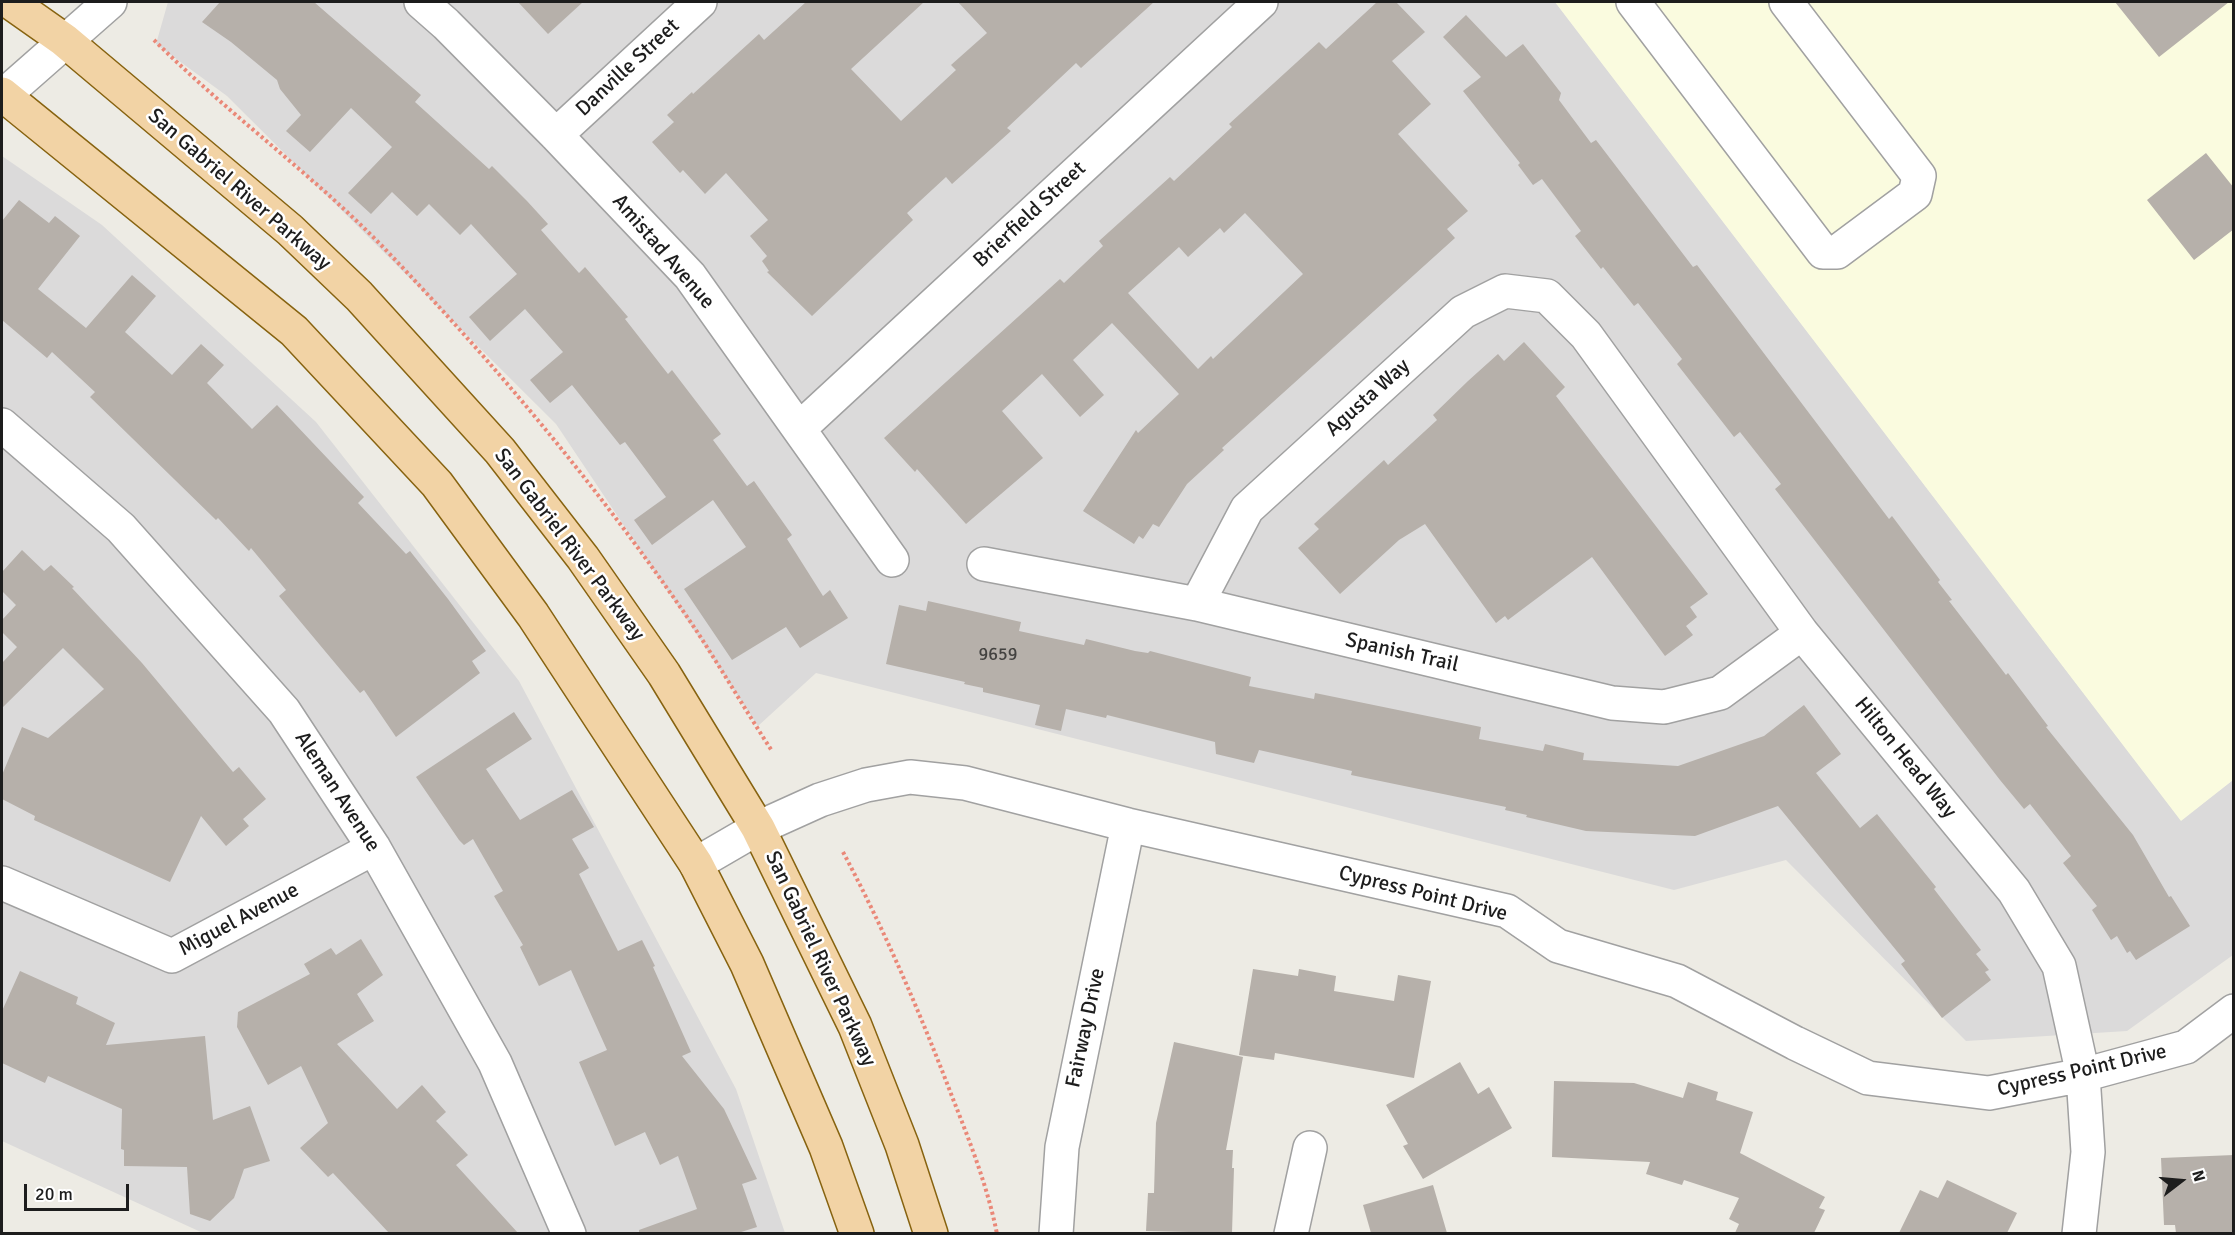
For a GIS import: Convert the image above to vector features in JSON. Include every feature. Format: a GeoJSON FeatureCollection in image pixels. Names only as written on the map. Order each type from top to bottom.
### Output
{"type":"FeatureCollection","features":[{"type":"Feature","properties":{"kind":"main road","name":"San Gabriel River Parkway"},"geometry":{"type":"LineString","coordinates":[[10,2],[64,40],[290,230],[359,296],[500,451],[583,558],[657,665],[758,828],[855,1026],[902,1145],[931,1233]]}},
{"type":"Feature","properties":{"kind":"main road"},"geometry":{"type":"LineString","coordinates":[[2,96],[294,331],[436,484],[533,615],[696,864],[747,964],[826,1147],[857,1233]]}},
{"type":"Feature","properties":{"kind":"street"},"geometry":{"type":"LineString","coordinates":[[2,96],[110,2]]}},
{"type":"Feature","properties":{"kind":"street","name":"Amistad Avenue"},"geometry":{"type":"LineString","coordinates":[[421,2],[446,24],[556,135],[690,276],[892,560]]}},
{"type":"Feature","properties":{"kind":"street","name":"Danville Street"},"geometry":{"type":"LineString","coordinates":[[556,135],[700,2]]}},
{"type":"Feature","properties":{"kind":"street","name":"Brierfield Street"},"geometry":{"type":"LineString","coordinates":[[800,428],[1261,2]]}},
{"type":"Feature","properties":{"kind":"street"},"geometry":{"type":"LineString","coordinates":[[1633,2],[1823,252],[1837,252],[1915,194],[1919,176],[1786,2]]}},
{"type":"Feature","properties":{"kind":"street","name":"Agusta Way"},"geometry":{"type":"LineString","coordinates":[[1197,604],[1247,509],[1462,312],[1505,291],[1547,296],[1586,335]]}},
{"type":"Feature","properties":{"kind":"street","name":"Hilton Head Way"},"geometry":{"type":"LineString","coordinates":[[1586,335],[1802,633],[2014,891],[2058,966],[2083,1075],[2088,1152],[2079,1233]]}},
{"type":"Feature","properties":{"kind":"street","name":"Aleman Avenue"},"geometry":{"type":"LineString","coordinates":[[2,425],[121,528],[285,711],[374,848],[495,1063],[569,1233]]}},
{"type":"Feature","properties":{"kind":"street","name":"Spanish Trail"},"geometry":{"type":"LineString","coordinates":[[984,564],[1197,604],[1612,703],[1664,707],[1720,693],[1802,633]]}},
{"type":"Feature","properties":{"kind":"street","name":"Cypress Point Drive"},"geometry":{"type":"LineString","coordinates":[[696,864],[758,828],[819,800],[866,785],[910,777],[965,783],[1128,825],[1507,911],[1558,946],[1677,981],[1868,1078],[1989,1093],[2083,1075],[2186,1047],[2234,1011]]}},
{"type":"Feature","properties":{"kind":"street","name":"Fairway Drive"},"geometry":{"type":"LineString","coordinates":[[1056,1233],[1062,1147],[1128,825]]}},
{"type":"Feature","properties":{"kind":"street","name":"Miguel Avenue"},"geometry":{"type":"LineString","coordinates":[[2,883],[172,956],[374,848]]}},
{"type":"Feature","properties":{"kind":"street"},"geometry":{"type":"LineString","coordinates":[[1292,1233],[1310,1148]]}},
{"type":"Feature","properties":{"kind":"path"},"geometry":{"type":"LineString","coordinates":[[843,852],[882,930],[932,1043],[972,1148],[997,1233]]}},
{"type":"Feature","properties":{"kind":"shaded area"},"geometry":{"type":"Polygon","coordinates":[[[168,2],[1555,2],[2181,820],[2233,780],[2233,955],[2127,1031],[1966,1041],[1786,860],[1674,890],[816,673],[758,726],[556,424],[227,96],[156,44],[168,2]]]}},
{"type":"Feature","properties":{"kind":"shaded area"},"geometry":{"type":"Polygon","coordinates":[[[1555,2],[2233,2],[2233,780],[2181,821],[1555,2]]]}},
{"type":"Feature","properties":{"kind":"shaded area"},"geometry":{"type":"Polygon","coordinates":[[[2,156],[102,225],[316,422],[519,681],[736,1089],[785,1233],[203,1233],[2,1141],[2,156]]]}},
{"type":"Feature","properties":{"kind":"building"},"geometry":{"type":"Polygon","coordinates":[[[220,2],[314,2],[421,95],[415,102],[489,169],[492,166],[527,201],[548,224],[541,230],[579,273],[585,267],[628,317],[625,319],[668,374],[672,370],[721,434],[713,440],[747,486],[754,481],[792,535],[787,539],[823,596],[830,590],[848,618],[800,648],[786,627],[732,660],[684,589],[746,547],[713,500],[652,545],[634,520],[666,497],[625,442],[620,445],[572,385],[550,403],[530,380],[563,352],[525,309],[490,341],[469,317],[517,274],[471,224],[460,235],[429,204],[417,216],[392,192],[371,214],[348,193],[392,147],[351,108],[310,152],[286,131],[301,115],[280,89],[277,80],[231,42],[202,22],[220,2]]]}},
{"type":"Feature","properties":{"kind":"building"},"geometry":{"type":"Polygon","coordinates":[[[518,2],[583,2],[548,34],[518,2]]]}},
{"type":"Feature","properties":{"kind":"building"},"geometry":{"type":"Polygon","coordinates":[[[806,2],[924,2],[851,69],[901,121],[956,70],[951,65],[987,33],[958,2],[1154,2],[1081,68],[1076,63],[1007,128],[1011,131],[952,184],[946,177],[907,213],[913,220],[812,316],[767,272],[769,271],[762,261],[767,256],[750,236],[768,220],[726,173],[705,194],[683,170],[680,173],[652,142],[674,122],[667,115],[692,92],[693,94],[759,34],[764,40],[806,2]]]}},
{"type":"Feature","properties":{"kind":"building"},"geometry":{"type":"Polygon","coordinates":[[[1377,2],[1396,2],[1425,32],[1392,61],[1431,104],[1398,134],[1468,211],[1447,229],[1455,238],[1222,448],[1224,450],[1187,484],[1159,527],[1153,524],[1143,539],[1139,536],[1134,544],[1083,511],[1136,430],[1138,433],[1179,394],[1112,323],[1073,360],[1104,395],[1080,417],[1042,374],[1002,411],[1043,458],[966,524],[917,469],[915,472],[884,438],[1060,279],[1064,283],[1103,246],[1099,241],[1170,177],[1174,181],[1232,127],[1229,124],[1319,42],[1326,49],[1377,2]],[[1245,213],[1224,233],[1220,228],[1188,257],[1179,247],[1128,293],[1198,369],[1211,356],[1213,359],[1303,274],[1245,213]]]}},
{"type":"Feature","properties":{"kind":"building"},"geometry":{"type":"Polygon","coordinates":[[[2115,2],[2229,2],[2159,57],[2115,2]]]}},
{"type":"Feature","properties":{"kind":"building"},"geometry":{"type":"Polygon","coordinates":[[[1466,15],[1506,57],[1523,44],[1561,93],[1559,100],[1591,143],[1596,140],[1693,267],[1697,265],[1889,519],[1892,516],[1940,580],[1938,582],[1952,600],[1949,601],[2006,675],[2008,673],[2048,726],[2046,727],[2133,835],[2169,897],[2171,896],[2190,926],[2136,960],[2130,951],[2127,953],[2117,936],[2111,940],[2092,910],[2097,906],[2063,863],[2071,856],[2030,804],[2024,809],[2000,780],[1775,489],[1781,484],[1740,432],[1734,437],[1677,364],[1682,359],[1638,303],[1634,306],[1575,236],[1581,231],[1542,179],[1533,185],[1518,165],[1520,163],[1463,91],[1481,77],[1443,37],[1466,15]]]}},
{"type":"Feature","properties":{"kind":"building"},"geometry":{"type":"Polygon","coordinates":[[[2206,153],[2234,188],[2234,229],[2194,260],[2147,200],[2206,153]]]}},
{"type":"Feature","properties":{"kind":"building"},"geometry":{"type":"Polygon","coordinates":[[[19,200],[49,223],[55,216],[80,236],[38,289],[86,328],[132,275],[156,296],[125,332],[172,375],[201,344],[224,365],[207,383],[252,429],[277,405],[364,497],[358,503],[406,554],[410,551],[448,599],[486,651],[472,661],[480,673],[396,737],[364,690],[360,693],[279,596],[286,590],[251,548],[249,551],[218,518],[216,520],[90,397],[95,392],[52,352],[47,358],[2,320],[2,221],[19,200]]]}},
{"type":"Feature","properties":{"kind":"building"},"geometry":{"type":"Polygon","coordinates":[[[1524,342],[1565,387],[1556,396],[1708,594],[1690,607],[1697,617],[1686,626],[1693,635],[1665,656],[1592,557],[1508,620],[1505,616],[1496,623],[1425,524],[1399,540],[1340,594],[1298,548],[1319,529],[1314,524],[1384,460],[1388,465],[1437,420],[1433,415],[1468,381],[1498,354],[1504,361],[1524,342]]]}},
{"type":"Feature","properties":{"kind":"building"},"geometry":{"type":"Polygon","coordinates":[[[22,550],[44,571],[51,565],[74,587],[72,588],[142,663],[233,772],[239,767],[266,799],[243,819],[249,826],[226,846],[201,816],[170,882],[34,820],[35,816],[2,799],[2,775],[22,727],[48,738],[104,689],[63,648],[2,708],[2,663],[17,647],[2,632],[2,620],[16,605],[2,591],[2,572],[22,550]]]}},
{"type":"Feature","properties":{"kind":"building"},"geometry":{"type":"Polygon","coordinates":[[[928,601],[1021,622],[1019,631],[1084,645],[1086,639],[1135,651],[1148,653],[1150,651],[1251,677],[1249,686],[1314,699],[1315,693],[1481,727],[1479,739],[1543,751],[1545,744],[1584,753],[1583,760],[1678,766],[1764,736],[1804,705],[1841,754],[1816,773],[1860,828],[1877,814],[1936,887],[1934,889],[1981,950],[1976,954],[1989,970],[1985,972],[1991,980],[1942,1018],[1901,964],[1905,961],[1778,806],[1695,836],[1586,831],[1526,817],[1527,815],[1505,810],[1506,807],[1351,775],[1352,771],[1259,750],[1254,763],[1216,754],[1215,742],[1107,715],[1106,718],[1066,709],[1061,731],[1035,725],[1040,705],[983,692],[983,688],[964,684],[965,682],[886,664],[899,605],[926,611],[928,601]]]}},
{"type":"Feature","properties":{"kind":"building"},"geometry":{"type":"Polygon","coordinates":[[[514,712],[532,739],[486,769],[520,820],[572,790],[594,827],[572,839],[589,868],[579,874],[618,951],[642,940],[691,1052],[682,1056],[724,1109],[757,1179],[742,1184],[757,1227],[738,1233],[639,1233],[639,1230],[697,1209],[678,1156],[660,1165],[645,1132],[615,1146],[579,1062],[607,1050],[571,970],[539,986],[520,947],[523,945],[494,896],[503,891],[473,839],[464,845],[459,840],[416,777],[514,712]]]}},
{"type":"Feature","properties":{"kind":"building"},"geometry":{"type":"Polygon","coordinates":[[[361,939],[383,975],[357,994],[374,1021],[337,1044],[397,1109],[422,1085],[446,1112],[436,1121],[468,1155],[456,1165],[518,1233],[389,1233],[333,1173],[328,1177],[300,1148],[328,1123],[301,1066],[268,1085],[237,1027],[238,1012],[310,974],[304,964],[331,948],[336,955],[361,939]]]}},
{"type":"Feature","properties":{"kind":"building"},"geometry":{"type":"Polygon","coordinates":[[[1253,969],[1298,976],[1299,969],[1336,976],[1334,991],[1394,1001],[1398,975],[1431,981],[1414,1078],[1275,1053],[1274,1060],[1239,1055],[1253,969]]]}},
{"type":"Feature","properties":{"kind":"building"},"geometry":{"type":"Polygon","coordinates":[[[20,971],[78,997],[76,1004],[115,1023],[106,1045],[205,1036],[213,1120],[250,1106],[270,1161],[244,1169],[234,1198],[210,1221],[190,1214],[187,1167],[124,1166],[124,1150],[121,1149],[122,1109],[48,1076],[45,1083],[2,1063],[2,1011],[20,971]]]}},
{"type":"Feature","properties":{"kind":"building"},"geometry":{"type":"Polygon","coordinates":[[[1174,1042],[1243,1057],[1226,1150],[1233,1150],[1232,1233],[1146,1231],[1148,1193],[1154,1193],[1156,1123],[1174,1042]]]}},
{"type":"Feature","properties":{"kind":"building"},"geometry":{"type":"Polygon","coordinates":[[[1460,1062],[1478,1094],[1489,1087],[1512,1128],[1423,1179],[1403,1146],[1408,1144],[1386,1105],[1460,1062]]]}},
{"type":"Feature","properties":{"kind":"building"},"geometry":{"type":"Polygon","coordinates":[[[1554,1081],[1634,1083],[1683,1098],[1688,1082],[1718,1092],[1716,1100],[1753,1112],[1740,1153],[1825,1197],[1819,1208],[1825,1210],[1814,1233],[1735,1233],[1739,1224],[1729,1219],[1739,1198],[1684,1180],[1682,1185],[1646,1174],[1650,1162],[1552,1157],[1554,1081]]]}},
{"type":"Feature","properties":{"kind":"building"},"geometry":{"type":"Polygon","coordinates":[[[2234,1155],[2234,1233],[2176,1233],[2175,1225],[2164,1225],[2161,1158],[2234,1155]]]}},
{"type":"Feature","properties":{"kind":"building"},"geometry":{"type":"Polygon","coordinates":[[[1947,1180],[2017,1213],[2007,1233],[1899,1233],[1920,1190],[1938,1198],[1947,1180]]]}},
{"type":"Feature","properties":{"kind":"building"},"geometry":{"type":"Polygon","coordinates":[[[1433,1185],[1447,1233],[1371,1233],[1363,1205],[1433,1185]]]}}]}
